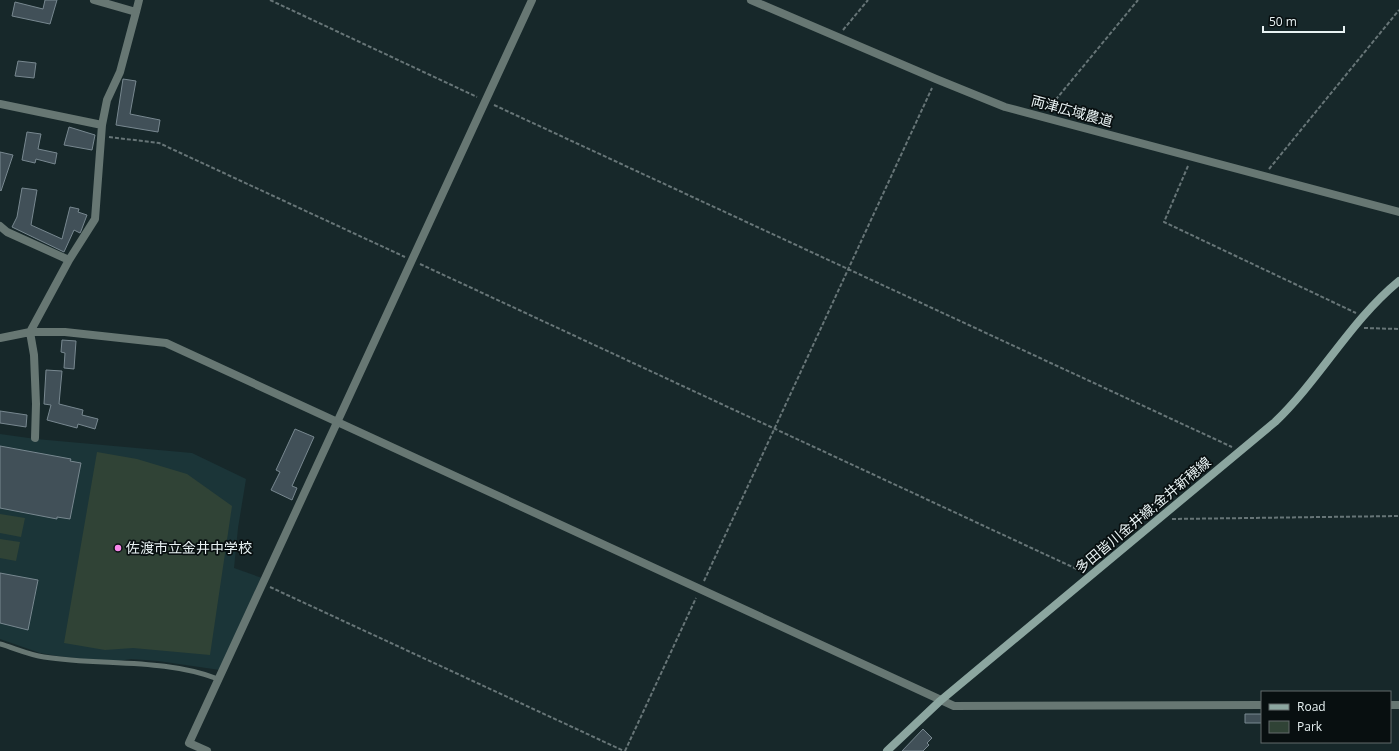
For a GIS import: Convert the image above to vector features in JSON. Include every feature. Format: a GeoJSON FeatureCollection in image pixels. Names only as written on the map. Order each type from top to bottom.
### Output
{"type":"FeatureCollection","features":[{"type":"Feature","properties":{"kind":"main road","name":"多田皆川金井線;金井新穂線"},"geometry":{"type":"LineString","coordinates":[[887,751],[940,701],[1275,422],[1295,403],[1377,301],[1399,281]]}},
{"type":"Feature","properties":{"kind":"street"},"geometry":{"type":"LineString","coordinates":[[94,0],[136,12]]}},
{"type":"Feature","properties":{"kind":"street"},"geometry":{"type":"LineString","coordinates":[[35,438],[36,404],[34,355],[30,332],[69,260],[95,219],[102,125],[107,100],[120,72],[139,0]]}},
{"type":"Feature","properties":{"kind":"street"},"geometry":{"type":"LineString","coordinates":[[207,751],[189,743],[532,0]]}},
{"type":"Feature","properties":{"kind":"street","name":"両津広域農道"},"geometry":{"type":"LineString","coordinates":[[751,0],[1005,107],[1399,212]]}},
{"type":"Feature","properties":{"kind":"street"},"geometry":{"type":"LineString","coordinates":[[0,104],[102,125]]}},
{"type":"Feature","properties":{"kind":"street"},"geometry":{"type":"LineString","coordinates":[[0,226],[7,232],[69,260]]}},
{"type":"Feature","properties":{"kind":"street"},"geometry":{"type":"LineString","coordinates":[[0,338],[30,332],[65,332],[166,343],[940,701],[954,706],[1261,705]]}},
{"type":"Feature","properties":{"kind":"lane"},"geometry":{"type":"LineString","coordinates":[[0,644],[42,657],[105,663],[135,663],[188,671],[218,679]]}},
{"type":"Feature","properties":{"kind":"path"},"geometry":{"type":"LineString","coordinates":[[270,0],[1240,450]]}},
{"type":"Feature","properties":{"kind":"path"},"geometry":{"type":"LineString","coordinates":[[838,37],[868,0]]}},
{"type":"Feature","properties":{"kind":"path"},"geometry":{"type":"LineString","coordinates":[[1042,116],[1138,0]]}},
{"type":"Feature","properties":{"kind":"path"},"geometry":{"type":"LineString","coordinates":[[1263,176],[1399,10]]}},
{"type":"Feature","properties":{"kind":"path"},"geometry":{"type":"LineString","coordinates":[[263,584],[625,751],[936,79]]}},
{"type":"Feature","properties":{"kind":"path"},"geometry":{"type":"LineString","coordinates":[[102,136],[159,143],[1090,576]]}},
{"type":"Feature","properties":{"kind":"path"},"geometry":{"type":"LineString","coordinates":[[1192,158],[1164,222],[1364,317]]}},
{"type":"Feature","properties":{"kind":"path"},"geometry":{"type":"LineString","coordinates":[[1357,325],[1366,330],[1399,329]]}},
{"type":"Feature","properties":{"kind":"path"},"geometry":{"type":"LineString","coordinates":[[1164,515],[1175,520],[1399,516]]}},
{"type":"Feature","properties":{"kind":"shaded area","name":"佐渡市立金井中学校"},"geometry":{"type":"Polygon","coordinates":[[[0,434],[36,439],[192,453],[246,479],[238,528],[234,568],[262,578],[220,670],[158,661],[131,659],[112,662],[57,656],[40,653],[0,639],[0,434]]]}},
{"type":"Feature","properties":{"kind":"green space"},"geometry":{"type":"Polygon","coordinates":[[[97,452],[137,459],[187,474],[232,506],[210,655],[133,648],[105,650],[64,643],[97,452]]]}},
{"type":"Feature","properties":{"kind":"green space"},"geometry":{"type":"Polygon","coordinates":[[[0,514],[25,518],[21,537],[0,533],[0,514]]]}},
{"type":"Feature","properties":{"kind":"green space"},"geometry":{"type":"Polygon","coordinates":[[[0,539],[20,542],[16,561],[0,558],[0,539]]]}},
{"type":"Feature","properties":{"kind":"building"},"geometry":{"type":"Polygon","coordinates":[[[45,0],[57,0],[50,24],[12,16],[15,2],[43,9],[45,0]]]}},
{"type":"Feature","properties":{"kind":"building"},"geometry":{"type":"Polygon","coordinates":[[[18,61],[36,63],[34,78],[15,76],[18,61]]]}},
{"type":"Feature","properties":{"kind":"building"},"geometry":{"type":"Polygon","coordinates":[[[123,79],[136,81],[130,114],[160,120],[158,132],[116,125],[123,79]]]}},
{"type":"Feature","properties":{"kind":"building"},"geometry":{"type":"Polygon","coordinates":[[[69,127],[95,135],[92,150],[64,145],[69,127]]]}},
{"type":"Feature","properties":{"kind":"building"},"geometry":{"type":"Polygon","coordinates":[[[27,132],[41,134],[38,149],[57,153],[55,164],[36,159],[35,163],[22,160],[27,132]]]}},
{"type":"Feature","properties":{"kind":"building"},"geometry":{"type":"Polygon","coordinates":[[[0,152],[13,155],[1,191],[0,190],[0,152]]]}},
{"type":"Feature","properties":{"kind":"building"},"geometry":{"type":"Polygon","coordinates":[[[22,188],[37,190],[31,225],[62,239],[70,207],[79,209],[78,212],[87,215],[80,233],[74,230],[64,252],[12,227],[17,217],[22,188]]]}},
{"type":"Feature","properties":{"kind":"building"},"geometry":{"type":"Polygon","coordinates":[[[62,340],[76,341],[74,369],[64,368],[65,353],[61,352],[62,340]]]}},
{"type":"Feature","properties":{"kind":"building"},"geometry":{"type":"Polygon","coordinates":[[[46,370],[62,371],[59,404],[83,410],[82,415],[98,419],[95,429],[78,424],[77,428],[47,420],[51,405],[44,404],[46,370]]]}},
{"type":"Feature","properties":{"kind":"building"},"geometry":{"type":"Polygon","coordinates":[[[0,411],[27,415],[26,427],[0,423],[0,411]]]}},
{"type":"Feature","properties":{"kind":"building"},"geometry":{"type":"Polygon","coordinates":[[[295,429],[314,437],[292,486],[297,488],[292,500],[271,490],[280,472],[276,470],[295,429]]]}},
{"type":"Feature","properties":{"kind":"building"},"geometry":{"type":"Polygon","coordinates":[[[0,446],[71,459],[70,461],[81,463],[70,519],[57,517],[57,519],[0,508],[0,446]]]}},
{"type":"Feature","properties":{"kind":"building"},"geometry":{"type":"Polygon","coordinates":[[[0,573],[38,580],[28,630],[0,623],[0,573]]]}},
{"type":"Feature","properties":{"kind":"building"},"geometry":{"type":"Polygon","coordinates":[[[1245,714],[1261,714],[1261,723],[1245,723],[1245,714]]]}},
{"type":"Feature","properties":{"kind":"building"},"geometry":{"type":"Polygon","coordinates":[[[923,729],[932,738],[927,743],[929,745],[923,751],[902,751],[923,729]]]}},
{"type":"Feature","properties":{"kind":"place","name":"佐渡市立金井中学校"},"geometry":{"type":"Point","coordinates":[118,548]}}]}
